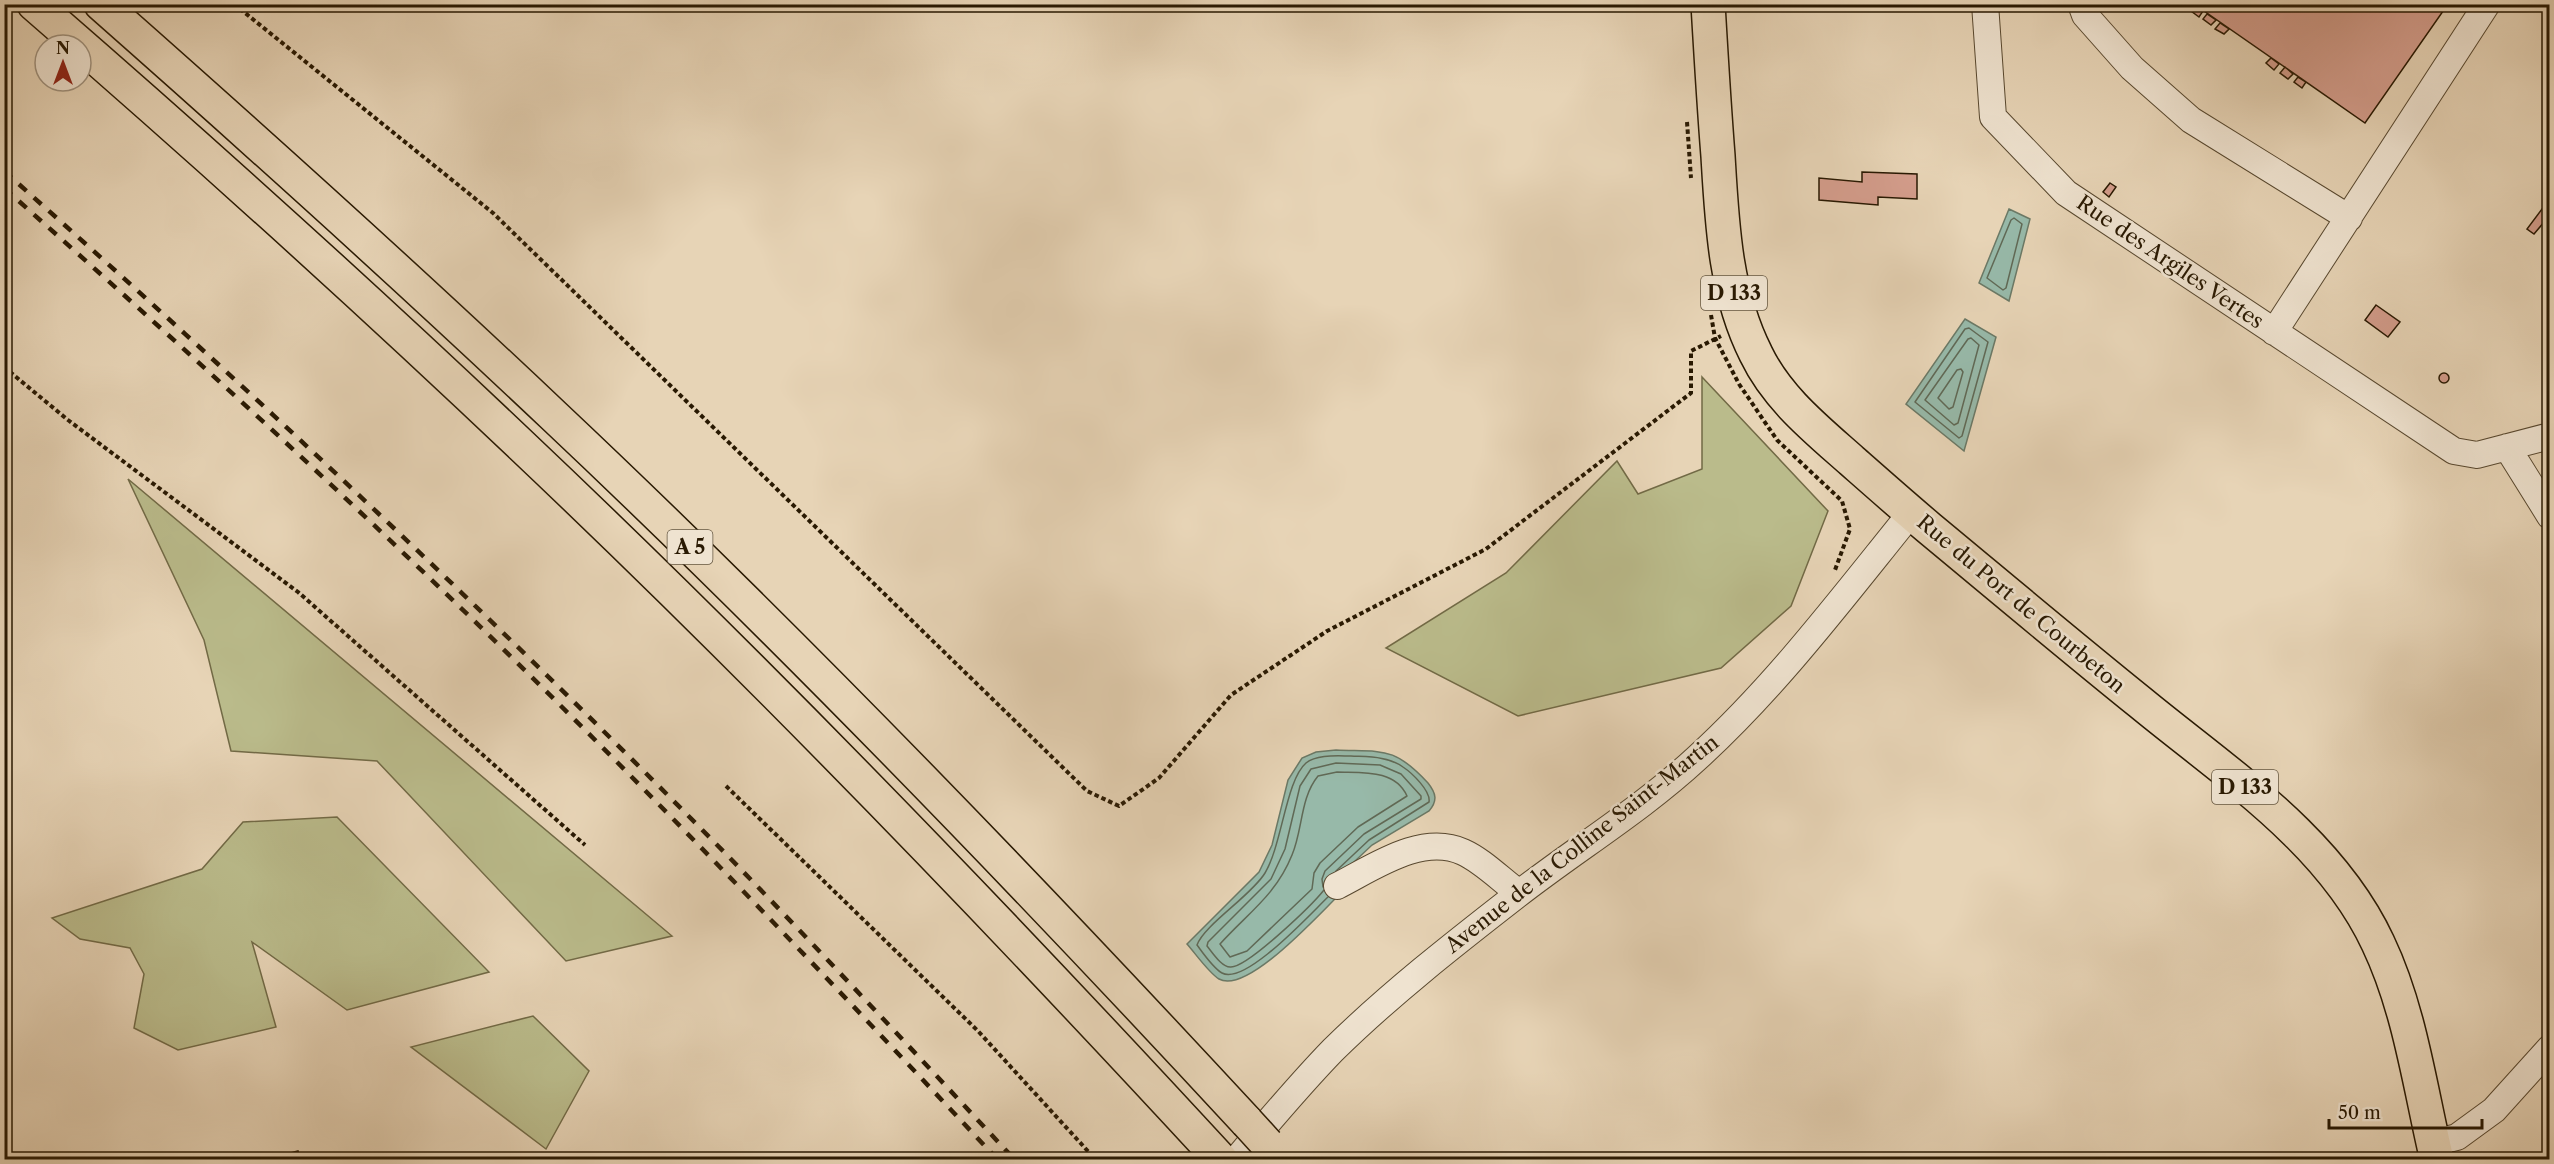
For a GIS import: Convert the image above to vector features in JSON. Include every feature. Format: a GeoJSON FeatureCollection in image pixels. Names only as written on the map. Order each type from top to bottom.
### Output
{"type":"FeatureCollection","features":[{"type":"Feature","properties":{"kind":"main road","name":"A 5"},"geometry":{"type":"LineString","coordinates":[[34,4],[176,128],[381,313],[667,585],[974,896],[1224,1158]]}},
{"type":"Feature","properties":{"kind":"main road","name":"A 5"},"geometry":{"type":"LineString","coordinates":[[101,4],[417,288],[681,538],[1008,867],[1265,1142]]}},
{"type":"Feature","properties":{"kind":"main road","name":"Rue du Port de Courbeton"},"geometry":{"type":"LineString","coordinates":[[1708,4],[1729,275],[1745,329],[1765,372],[1802,417],[1911,513],[2254,795],[2310,846],[2336,875],[2358,906],[2392,975],[2435,1151]]}},
{"type":"Feature","properties":{"kind":"street","name":"Rue des Argiles Vertes"},"geometry":{"type":"LineString","coordinates":[[1985,4],[1993,117],[2066,193],[2454,452],[2478,455],[2507,447]]}},
{"type":"Feature","properties":{"kind":"street"},"geometry":{"type":"LineString","coordinates":[[2081,4],[2085,15],[2132,68],[2192,120],[2349,218]]}},
{"type":"Feature","properties":{"kind":"street"},"geometry":{"type":"LineString","coordinates":[[2274,332],[2487,4]]}},
{"type":"Feature","properties":{"kind":"street"},"geometry":{"type":"LineString","coordinates":[[2550,436],[2507,447],[2550,516]]}},
{"type":"Feature","properties":{"kind":"street","name":"Avenue de la Colline Saint-Martin"},"geometry":{"type":"LineString","coordinates":[[1224,1158],[1283,1104],[1342,1042],[1448,949],[1696,760],[1808,641],[1911,513]]}},
{"type":"Feature","properties":{"kind":"street"},"geometry":{"type":"LineString","coordinates":[[1337,886],[1412,849],[1439,848],[1462,851],[1519,893]]}},
{"type":"Feature","properties":{"kind":"street"},"geometry":{"type":"LineString","coordinates":[[2435,1151],[2494,1110],[2550,1048]]}},
{"type":"Feature","properties":{"kind":"path"},"geometry":{"type":"LineString","coordinates":[[234,4],[493,213],[1087,791],[1119,806],[1159,778],[1231,695],[1327,631],[1486,549],[1691,393],[1691,351],[1708,340],[1745,329]]}},
{"type":"Feature","properties":{"kind":"path"},"geometry":{"type":"LineString","coordinates":[[4,367],[68,420],[298,592],[585,845]]}},
{"type":"Feature","properties":{"kind":"path"},"geometry":{"type":"LineString","coordinates":[[726,786],[978,1031],[1096,1160]]}},
{"type":"Feature","properties":{"kind":"green space"},"geometry":{"type":"Polygon","coordinates":[[[1702,377],[1828,511],[1791,606],[1721,668],[1518,716],[1386,648],[1506,573],[1617,461],[1638,494],[1702,469],[1702,377]]]}},
{"type":"Feature","properties":{"kind":"green space"},"geometry":{"type":"Polygon","coordinates":[[[128,479],[672,936],[566,961],[377,761],[231,751],[204,640],[128,479]]]}},
{"type":"Feature","properties":{"kind":"green space"},"geometry":{"type":"Polygon","coordinates":[[[337,817],[489,972],[347,1010],[252,942],[276,1027],[178,1050],[134,1028],[144,974],[130,948],[80,939],[52,918],[202,869],[243,822],[337,817]]]}},
{"type":"Feature","properties":{"kind":"green space"},"geometry":{"type":"Polygon","coordinates":[[[533,1016],[589,1071],[546,1149],[411,1047],[533,1016]]]}},
{"type":"Feature","properties":{"kind":"water"},"geometry":{"type":"Polygon","coordinates":[[[2009,209],[2030,219],[2009,301],[1979,283],[2009,209]]]}},
{"type":"Feature","properties":{"kind":"water"},"geometry":{"type":"Polygon","coordinates":[[[1965,319],[1996,337],[1964,451],[1906,404],[1965,319]]]}},
{"type":"Feature","properties":{"kind":"water"},"geometry":{"type":"Polygon","coordinates":[[[1336,750],[1387,753],[1396,757],[1428,783],[1433,790],[1434,804],[1429,811],[1372,845],[1335,880],[1340,894],[1282,950],[1247,975],[1231,981],[1219,979],[1187,944],[1259,872],[1272,845],[1288,780],[1302,758],[1316,752],[1336,750]]]}},
{"type":"Feature","properties":{"kind":"building"},"geometry":{"type":"Polygon","coordinates":[[[2194,4],[2448,4],[2365,123],[2194,4]]]}},
{"type":"Feature","properties":{"kind":"building"},"geometry":{"type":"Polygon","coordinates":[[[2194,5],[2203,11],[2199,17],[2191,11],[2194,5]]]}},
{"type":"Feature","properties":{"kind":"building"},"geometry":{"type":"Polygon","coordinates":[[[2207,14],[2216,20],[2211,25],[2203,19],[2207,14]]]}},
{"type":"Feature","properties":{"kind":"building"},"geometry":{"type":"Polygon","coordinates":[[[2220,23],[2229,29],[2224,34],[2215,29],[2220,23]]]}},
{"type":"Feature","properties":{"kind":"building"},"geometry":{"type":"Polygon","coordinates":[[[2271,58],[2279,64],[2274,70],[2266,63],[2271,58]]]}},
{"type":"Feature","properties":{"kind":"building"},"geometry":{"type":"Polygon","coordinates":[[[2285,67],[2293,74],[2288,79],[2280,73],[2285,67]]]}},
{"type":"Feature","properties":{"kind":"building"},"geometry":{"type":"Polygon","coordinates":[[[2298,77],[2306,82],[2302,88],[2294,82],[2298,77]]]}},
{"type":"Feature","properties":{"kind":"building"},"geometry":{"type":"Polygon","coordinates":[[[1862,172],[1917,174],[1917,199],[1878,197],[1878,205],[1819,200],[1819,178],[1862,182],[1862,172]]]}},
{"type":"Feature","properties":{"kind":"building"},"geometry":{"type":"Polygon","coordinates":[[[2110,183],[2116,187],[2109,197],[2103,192],[2110,183]]]}},
{"type":"Feature","properties":{"kind":"building"},"geometry":{"type":"Polygon","coordinates":[[[2542,209],[2550,215],[2534,234],[2527,229],[2542,209]]]}},
{"type":"Feature","properties":{"kind":"building"},"geometry":{"type":"Polygon","coordinates":[[[2376,305],[2400,322],[2388,337],[2365,320],[2376,305]]]}},
{"type":"Feature","properties":{"kind":"building"},"geometry":{"type":"Polygon","coordinates":[[[2444,373],[2449,378],[2444,383],[2439,378],[2444,373]]]}},
{"type":"Feature","properties":{"kind":"building"},"geometry":{"type":"Polygon","coordinates":[[[298,1151],[301,1160],[269,1159],[298,1151]]]}},
{"type":"Feature","properties":{"kind":"railway"},"geometry":{"type":"LineString","coordinates":[[4,171],[189,337],[551,679],[727,855],[1015,1160]]}},
{"type":"Feature","properties":{"kind":"railway"},"geometry":{"type":"LineString","coordinates":[[4,188],[264,422],[492,638],[711,858],[998,1160]]}}]}
